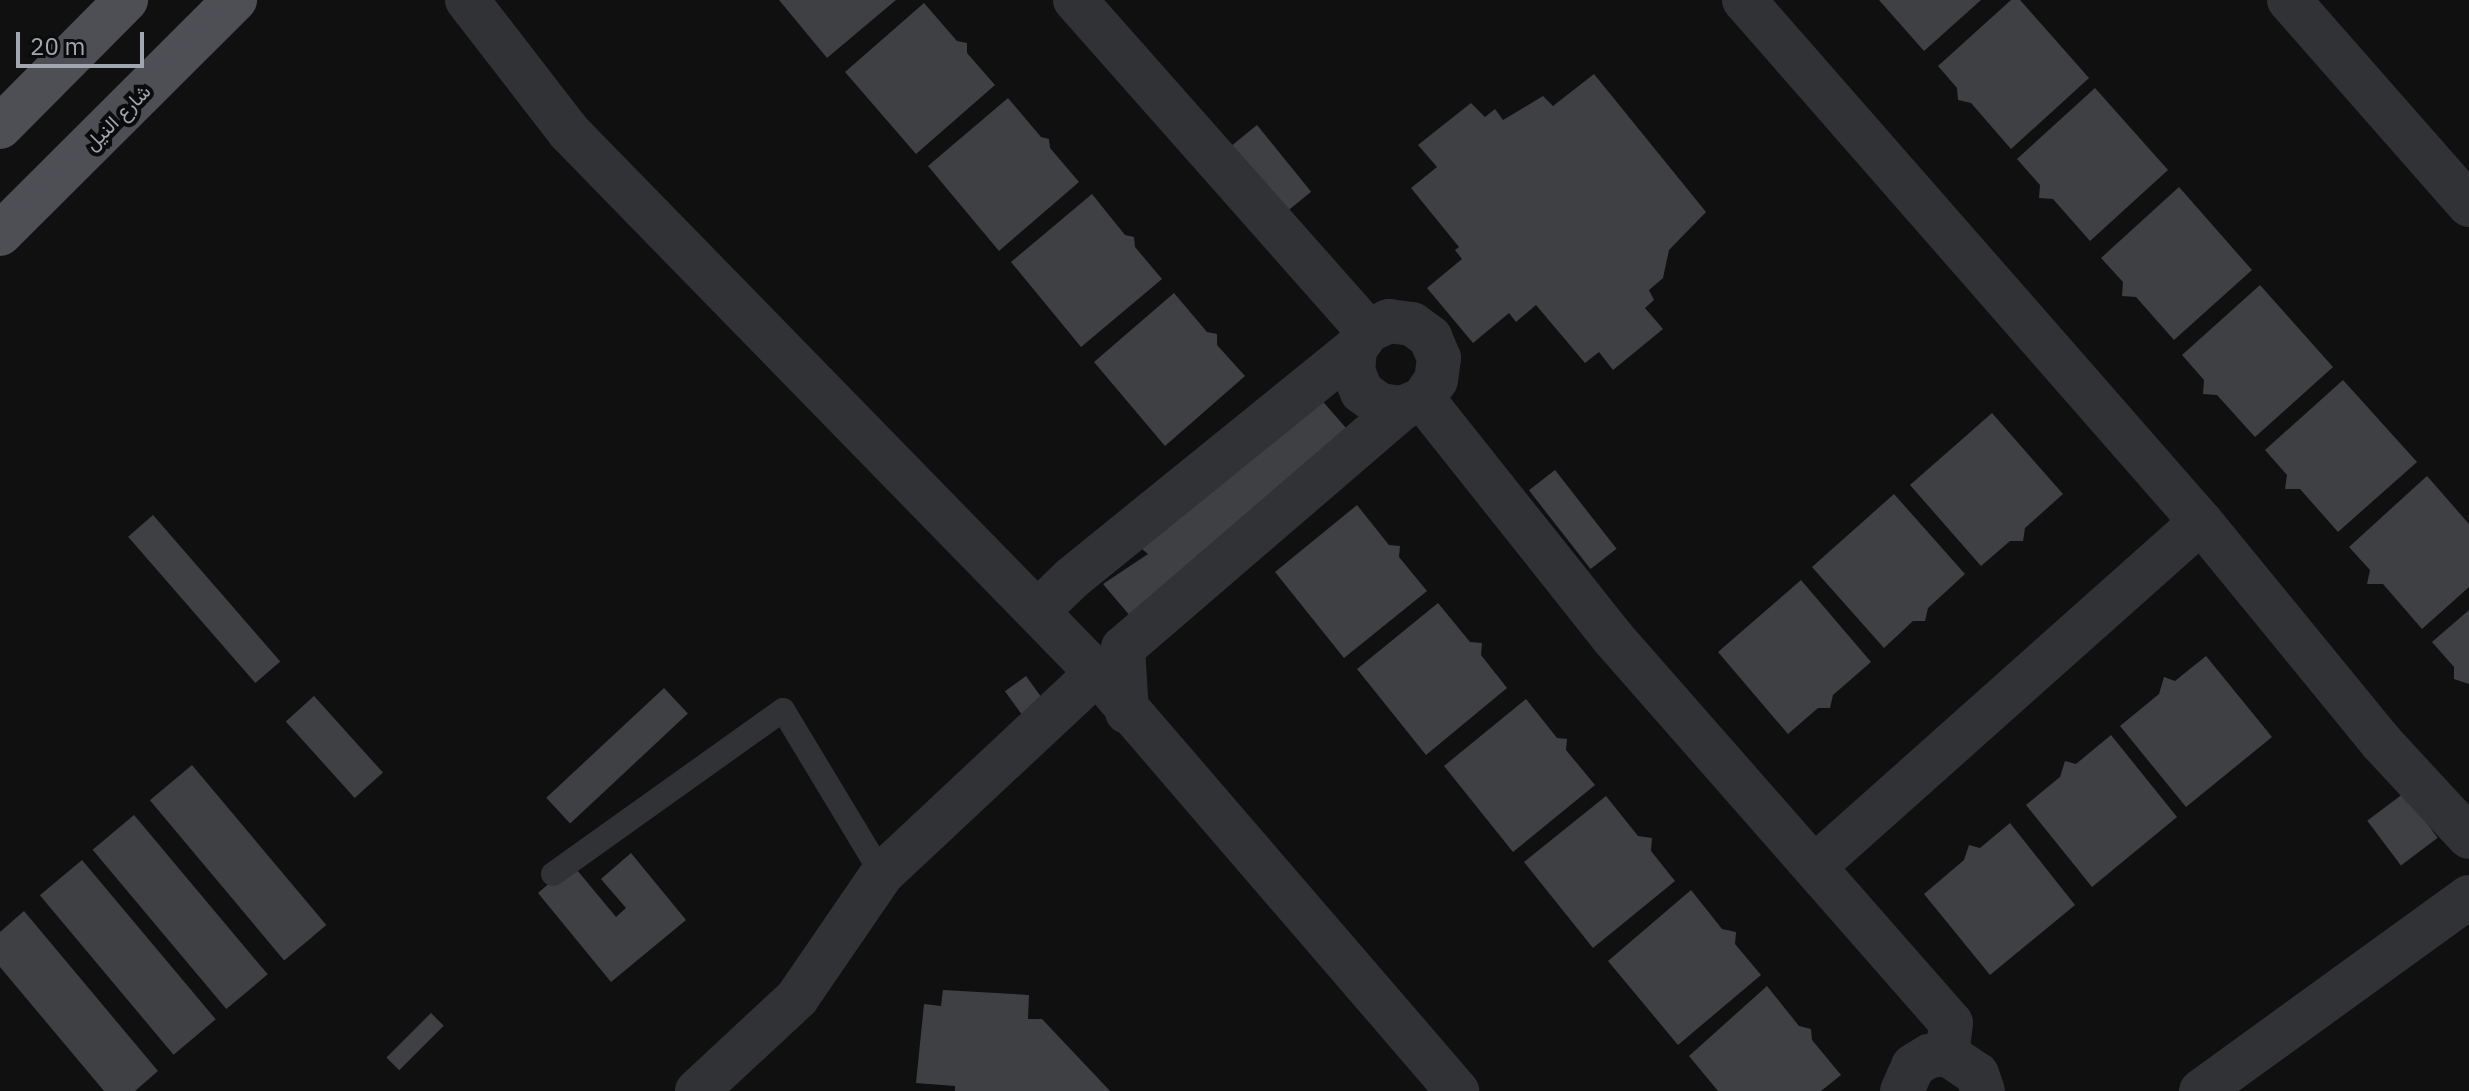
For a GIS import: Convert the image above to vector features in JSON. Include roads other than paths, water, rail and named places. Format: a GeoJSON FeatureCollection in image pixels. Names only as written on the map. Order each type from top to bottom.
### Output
{"type":"FeatureCollection","features":[{"type":"Feature","properties":{"kind":"main road"},"geometry":{"type":"LineString","coordinates":[[0,127],[126,0]]}},
{"type":"Feature","properties":{"kind":"main road","name":"شارع النيل"},"geometry":{"type":"LineString","coordinates":[[0,234],[235,0]]}},
{"type":"Feature","properties":{"kind":"street"},"geometry":{"type":"LineString","coordinates":[[467,0],[569,132],[1097,673],[1127,712],[1457,1091]]}},
{"type":"Feature","properties":{"kind":"street"},"geometry":{"type":"LineString","coordinates":[[1075,0],[1362,340]]}},
{"type":"Feature","properties":{"kind":"street"},"geometry":{"type":"LineString","coordinates":[[1744,0],[2201,522],[2381,742],[2469,837]]}},
{"type":"Feature","properties":{"kind":"street"},"geometry":{"type":"LineString","coordinates":[[2289,0],[2469,205]]}},
{"type":"Feature","properties":{"kind":"street"},"geometry":{"type":"LineString","coordinates":[[1038,611],[1072,578],[1389,321],[1412,324],[1430,337],[1439,358],[1436,380],[1413,403],[1123,648],[1127,712]]}},
{"type":"Feature","properties":{"kind":"street"},"geometry":{"type":"LineString","coordinates":[[1362,340],[1353,371],[1362,392],[1380,405],[1413,403]]}},
{"type":"Feature","properties":{"kind":"street"},"geometry":{"type":"LineString","coordinates":[[1413,403],[1613,638],[1951,1023],[1947,1054]]}},
{"type":"Feature","properties":{"kind":"street"},"geometry":{"type":"LineString","coordinates":[[1815,866],[2201,522]]}},
{"type":"Feature","properties":{"kind":"street"},"geometry":{"type":"LineString","coordinates":[[697,1091],[797,998],[882,874],[1097,673]]}},
{"type":"Feature","properties":{"kind":"street"},"geometry":{"type":"LineString","coordinates":[[2201,1091],[2469,897]]}},
{"type":"Feature","properties":{"kind":"street"},"geometry":{"type":"LineString","coordinates":[[1902,1091],[1913,1066],[1929,1056],[1947,1054],[1977,1074],[1983,1091]]}},
{"type":"Feature","properties":{"kind":"lane"},"geometry":{"type":"LineString","coordinates":[[553,874],[783,710],[882,874]]}}]}
